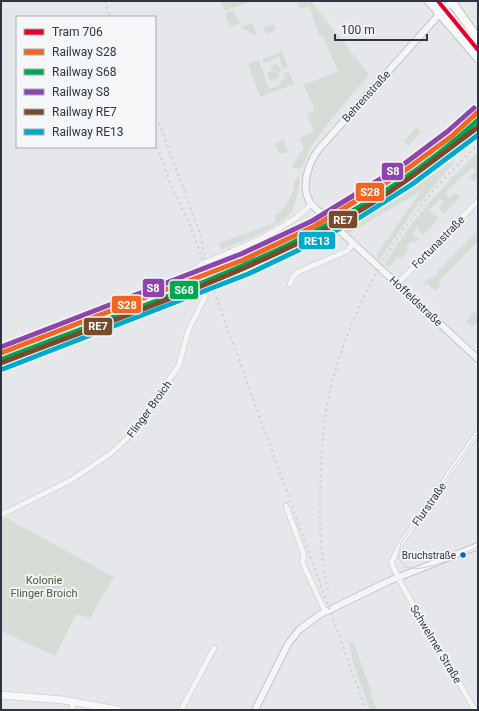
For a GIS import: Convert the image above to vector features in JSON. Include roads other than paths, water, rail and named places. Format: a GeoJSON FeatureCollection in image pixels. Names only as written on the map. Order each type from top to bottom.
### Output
{"type":"FeatureCollection","features":[{"type":"Feature","properties":{"kind":"main road"},"geometry":{"type":"LineString","coordinates":[[429,1],[478,58]]}},
{"type":"Feature","properties":{"kind":"main road"},"geometry":{"type":"LineString","coordinates":[[452,1],[478,39]]}},
{"type":"Feature","properties":{"kind":"main road"},"geometry":{"type":"LineString","coordinates":[[1,695],[73,701],[118,710]]}},
{"type":"Feature","properties":{"kind":"street","name":"Behrenstraße"},"geometry":{"type":"LineString","coordinates":[[311,204],[305,191],[309,168],[316,153],[452,1]]}},
{"type":"Feature","properties":{"kind":"street","name":"Fortunastraße"},"geometry":{"type":"LineString","coordinates":[[398,283],[478,201]]}},
{"type":"Feature","properties":{"kind":"street","name":"Hoffeldstraße"},"geometry":{"type":"LineString","coordinates":[[311,204],[398,283],[478,359]]}},
{"type":"Feature","properties":{"kind":"street","name":"Flinger Broich"},"geometry":{"type":"LineString","coordinates":[[1,515],[71,480],[110,454],[129,438],[166,388],[179,365],[190,328],[206,295],[199,265],[282,227],[306,210],[311,204]]}},
{"type":"Feature","properties":{"kind":"street"},"geometry":{"type":"LineString","coordinates":[[290,284],[293,277],[298,272],[347,251],[354,243]]}},
{"type":"Feature","properties":{"kind":"street","name":"Flurstraße"},"geometry":{"type":"LineString","coordinates":[[398,578],[391,563],[394,556],[478,432]]}},
{"type":"Feature","properties":{"kind":"street"},"geometry":{"type":"LineString","coordinates":[[286,506],[304,555],[302,562],[325,611]]}},
{"type":"Feature","properties":{"kind":"street"},"geometry":{"type":"LineString","coordinates":[[255,710],[288,644],[299,630],[325,611],[398,578],[478,546]]}},
{"type":"Feature","properties":{"kind":"street","name":"Schwelmer Straße"},"geometry":{"type":"LineString","coordinates":[[398,578],[475,710]]}},
{"type":"Feature","properties":{"kind":"street"},"geometry":{"type":"LineString","coordinates":[[181,710],[214,648]]}},
{"type":"Feature","properties":{"kind":"street"},"geometry":{"type":"LineString","coordinates":[[72,710],[73,701]]}},
{"type":"Feature","properties":{"kind":"tram line","name":"706"},"geometry":{"type":"LineString","coordinates":[[438,1],[478,50]]}},
{"type":"Feature","properties":{"kind":"tram line"},"geometry":{"type":"LineString","coordinates":[[478,433],[401,543],[398,556],[404,566],[420,568],[441,563],[478,547]]}},
{"type":"Feature","properties":{"kind":"railway"},"geometry":{"type":"LineString","coordinates":[[105,1],[110,16]]}},
{"type":"Feature","properties":{"kind":"railway"},"geometry":{"type":"LineString","coordinates":[[159,123],[199,231],[205,255]]}},
{"type":"Feature","properties":{"kind":"railway"},"geometry":{"type":"LineString","coordinates":[[156,144],[171,186],[190,225],[366,710]]}},
{"type":"Feature","properties":{"kind":"railway"},"geometry":{"type":"LineString","coordinates":[[328,590],[320,532],[321,462],[327,405],[339,360],[366,293],[377,271],[403,230],[424,202],[478,144]]}},
{"type":"Feature","properties":{"kind":"rail line","name":"S8"},"geometry":{"type":"LineString","coordinates":[[1,347],[241,254],[312,221],[400,167],[448,131],[474,108]]}},
{"type":"Feature","properties":{"kind":"rail line","name":"S28"},"geometry":{"type":"LineString","coordinates":[[1,353],[243,260],[315,226],[403,172],[452,136],[478,112]]}},
{"type":"Feature","properties":{"kind":"rail line","name":"S68"},"geometry":{"type":"LineString","coordinates":[[3,359],[191,287],[253,261],[313,232],[371,200],[426,163],[478,120]]}},
{"type":"Feature","properties":{"kind":"rail line","name":"RE7"},"geometry":{"type":"LineString","coordinates":[[1,363],[136,312],[225,276],[312,236],[354,214],[386,194],[478,127]]}},
{"type":"Feature","properties":{"kind":"rail line","name":"RE13"},"geometry":{"type":"LineString","coordinates":[[3,369],[248,274],[305,247],[359,218],[411,185],[478,135]]}},
{"type":"Feature","properties":{"kind":"place","name":"Bruchstraße"},"geometry":{"type":"Point","coordinates":[463,555]}},
{"type":"Feature","properties":{"kind":"park label","name":"Kolonie Flinger Broich"},"geometry":{"type":"Point","coordinates":[44,586]}}]}
